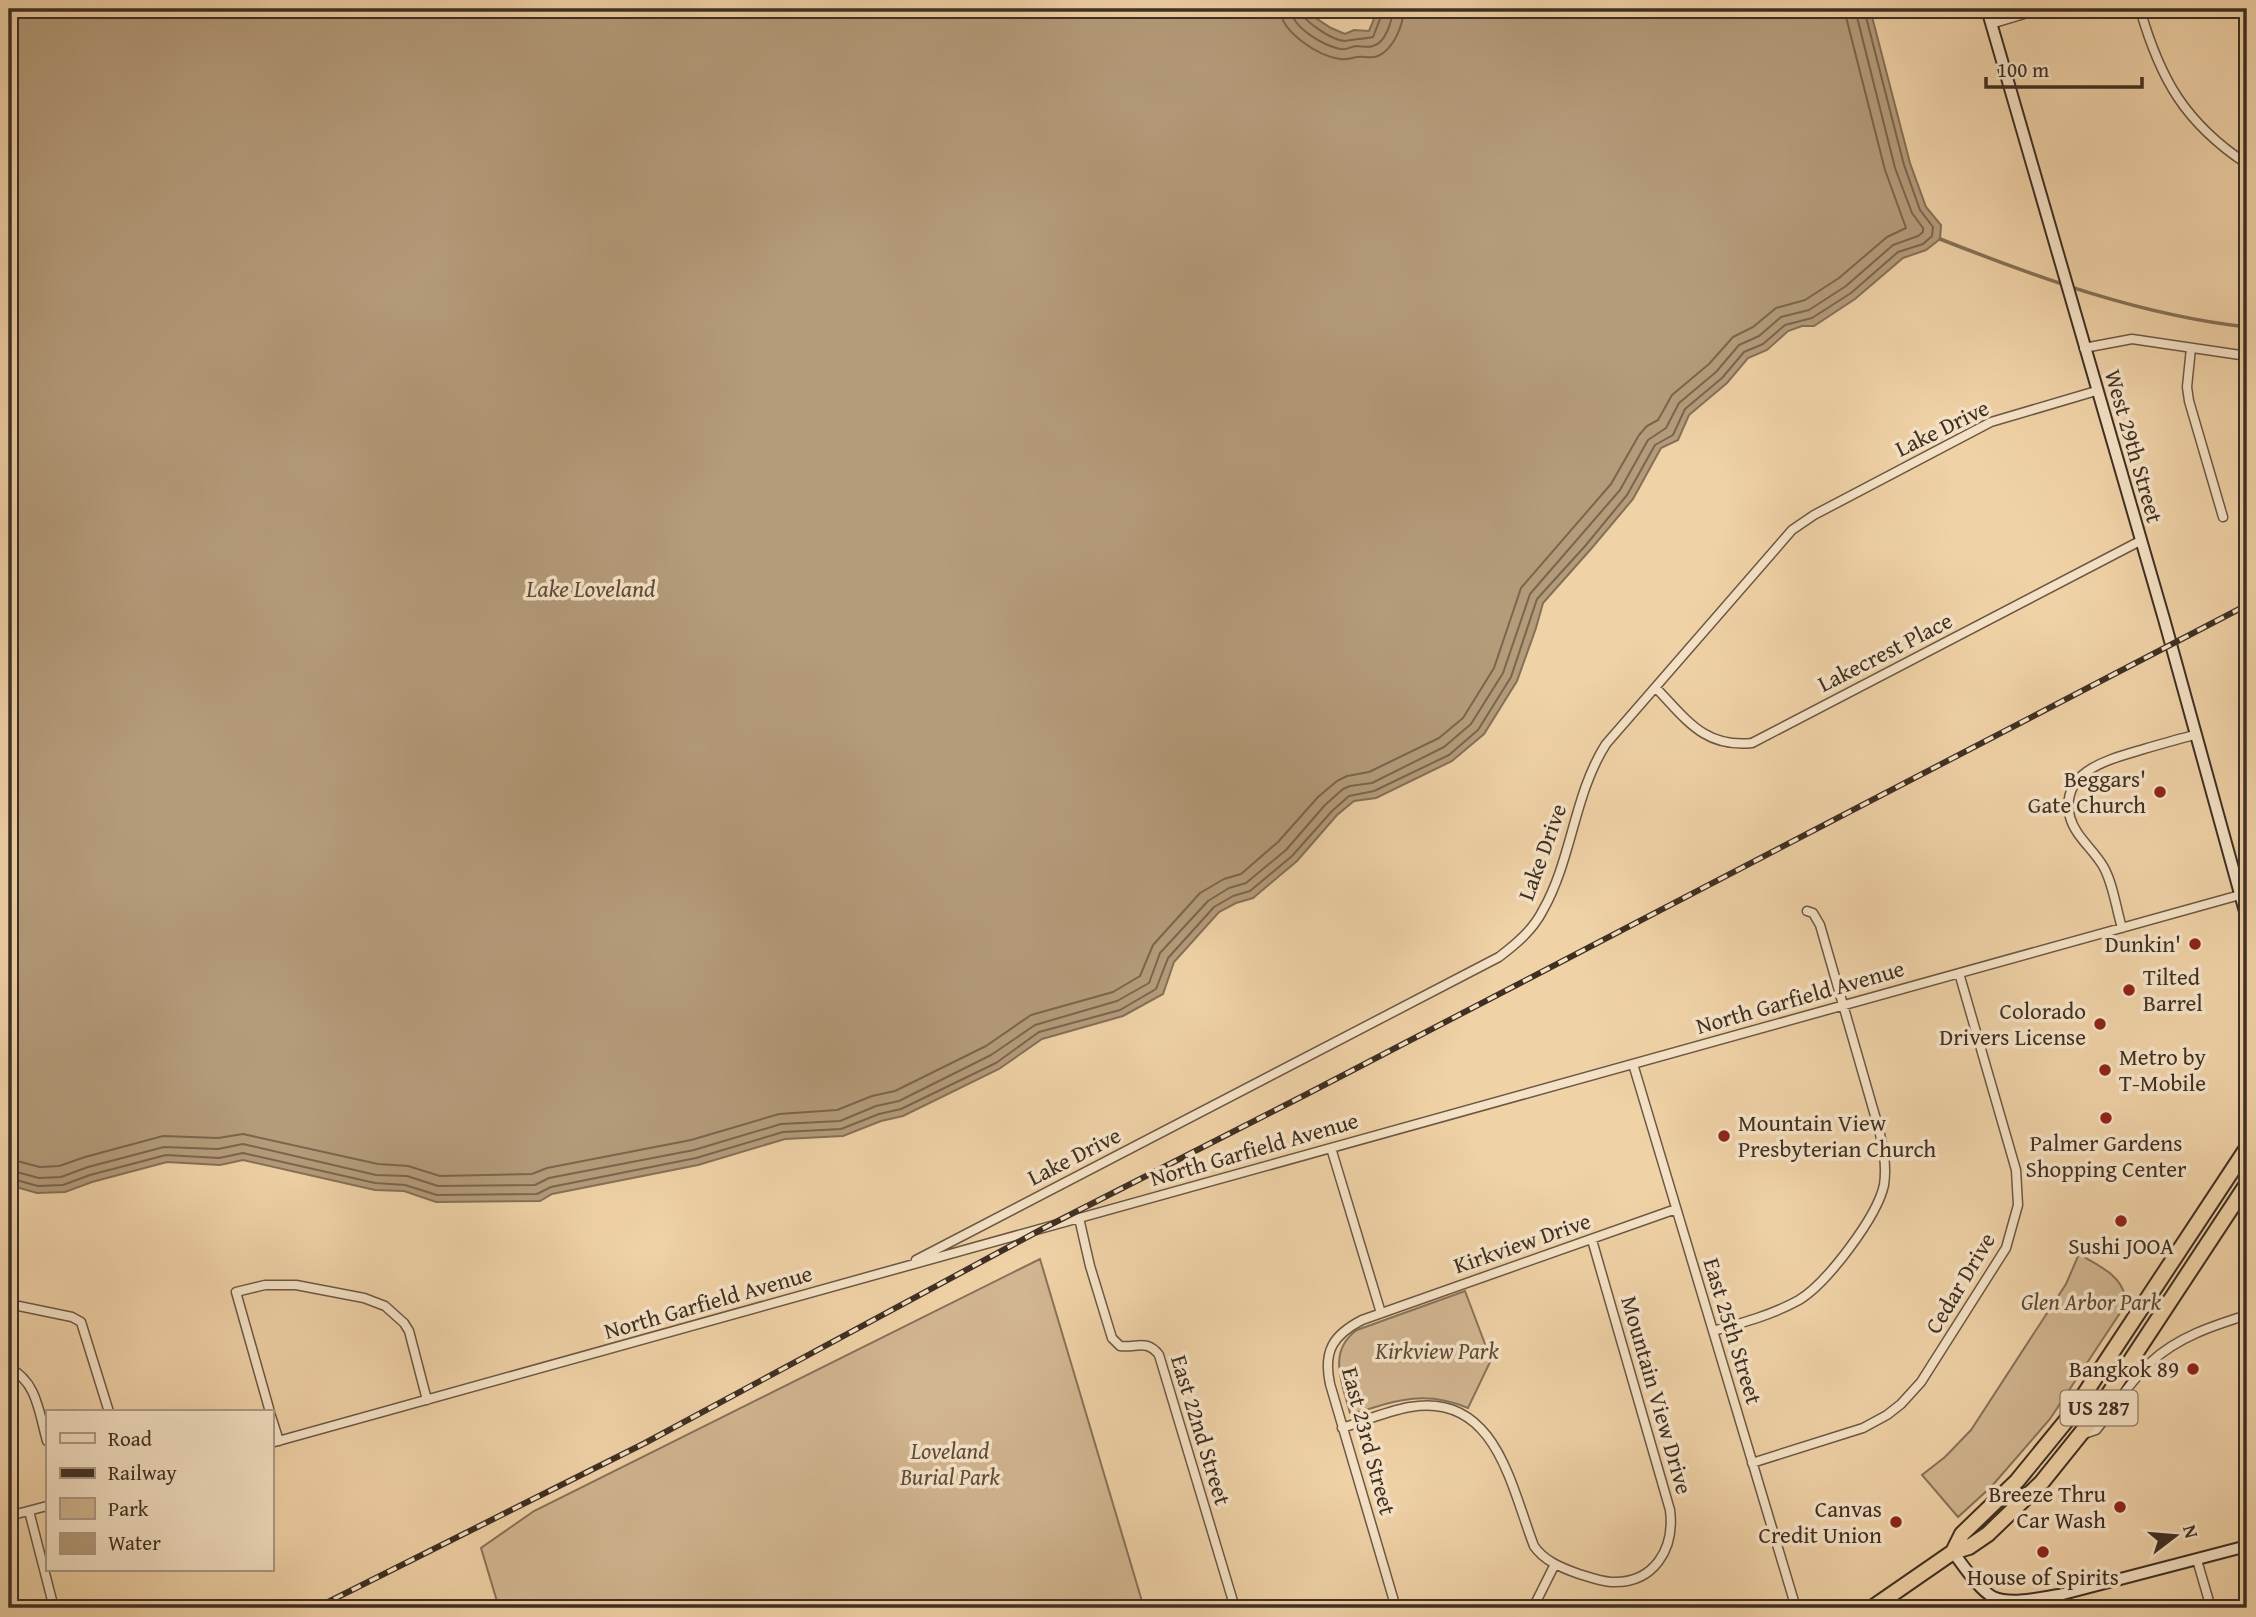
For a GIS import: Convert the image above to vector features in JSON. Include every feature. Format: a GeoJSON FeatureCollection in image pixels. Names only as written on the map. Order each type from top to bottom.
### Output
{"type":"FeatureCollection","features":[{"type":"Feature","properties":{"kind":"highway","name":"US 287"},"geometry":{"type":"LineString","coordinates":[[1953,1552],[1962,1534],[2017,1481],[2070,1416],[2247,1147]]}},
{"type":"Feature","properties":{"kind":"highway","name":"US 287"},"geometry":{"type":"LineString","coordinates":[[1872,1608],[1953,1552],[1969,1547],[2006,1518],[2081,1435],[2247,1184]]}},
{"type":"Feature","properties":{"kind":"highway"},"geometry":{"type":"LineString","coordinates":[[2213,1233],[2247,1196]]}},
{"type":"Feature","properties":{"kind":"main road","name":"West 29th Street"},"geometry":{"type":"LineString","coordinates":[[1987,9],[2243,894],[2247,919]]}},
{"type":"Feature","properties":{"kind":"main road"},"geometry":{"type":"LineString","coordinates":[[1953,1552],[1986,1592],[1995,1598],[2008,1600],[2059,1595],[2247,1546]]}},
{"type":"Feature","properties":{"kind":"street"},"geometry":{"type":"LineString","coordinates":[[1991,24],[2041,9]]}},
{"type":"Feature","properties":{"kind":"street"},"geometry":{"type":"LineString","coordinates":[[2140,9],[2152,50],[2170,86],[2203,128],[2247,164]]}},
{"type":"Feature","properties":{"kind":"street"},"geometry":{"type":"LineString","coordinates":[[2084,348],[2132,339],[2247,356]]}},
{"type":"Feature","properties":{"kind":"street"},"geometry":{"type":"LineString","coordinates":[[2190,348],[2187,387],[2189,401],[2223,517]]}},
{"type":"Feature","properties":{"kind":"street","name":"Lake Drive"},"geometry":{"type":"LineString","coordinates":[[908,1266],[1473,972],[1512,948],[1544,909],[1588,779],[1600,754],[1615,733],[1799,524],[1990,422],[2096,391]]}},
{"type":"Feature","properties":{"kind":"street","name":"Lakecrest Place"},"geometry":{"type":"LineString","coordinates":[[1656,688],[1707,736],[1733,745],[1752,743],[2140,541]]}},
{"type":"Feature","properties":{"kind":"street"},"geometry":{"type":"LineString","coordinates":[[2122,928],[2103,866],[2075,829],[2070,817],[2069,801],[2074,786],[2082,775],[2106,760],[2196,735]]}},
{"type":"Feature","properties":{"kind":"street","name":"North Garfield Avenue"},"geometry":{"type":"LineString","coordinates":[[275,1442],[2243,894]]}},
{"type":"Feature","properties":{"kind":"street"},"geometry":{"type":"LineString","coordinates":[[1713,1331],[1763,1316],[1811,1292],[1837,1264],[1867,1221],[1881,1194],[1885,1172],[1884,1149],[1820,925],[1813,913],[1807,911]]}},
{"type":"Feature","properties":{"kind":"street","name":"Cedar Drive"},"geometry":{"type":"LineString","coordinates":[[1752,1462],[1863,1428],[1901,1404],[1921,1382],[2006,1248],[2018,1205],[2017,1170],[1959,973]]}},
{"type":"Feature","properties":{"kind":"street","name":"East 25th Street"},"geometry":{"type":"LineString","coordinates":[[1633,1064],[1796,1608]]}},
{"type":"Feature","properties":{"kind":"street"},"geometry":{"type":"LineString","coordinates":[[1331,1148],[1381,1313]]}},
{"type":"Feature","properties":{"kind":"street","name":"Kirkview Drive"},"geometry":{"type":"LineString","coordinates":[[1381,1313],[1676,1209]]}},
{"type":"Feature","properties":{"kind":"street","name":"East 22nd Street"},"geometry":{"type":"LineString","coordinates":[[1079,1218],[1090,1266],[1112,1338],[1120,1346],[1146,1344],[1159,1355],[1235,1608]]}},
{"type":"Feature","properties":{"kind":"street","name":"Mountain View Drive"},"geometry":{"type":"LineString","coordinates":[[1342,1428],[1389,1412],[1423,1406],[1451,1410],[1472,1420],[1487,1434],[1500,1454],[1538,1553],[1555,1564],[1609,1582],[1636,1578],[1653,1567],[1667,1549],[1672,1523],[1666,1490],[1592,1240]]}},
{"type":"Feature","properties":{"kind":"street"},"geometry":{"type":"LineString","coordinates":[[270,1410],[236,1292],[281,1284],[374,1300],[395,1314],[409,1331],[427,1400]]}},
{"type":"Feature","properties":{"kind":"street"},"geometry":{"type":"LineString","coordinates":[[9,1304],[72,1317],[80,1322],[86,1332],[108,1410]]}},
{"type":"Feature","properties":{"kind":"street","name":"East 23rd Street"},"geometry":{"type":"LineString","coordinates":[[1381,1313],[1347,1327],[1331,1346],[1327,1370],[1396,1608]]}},
{"type":"Feature","properties":{"kind":"street"},"geometry":{"type":"LineString","coordinates":[[2081,1435],[2096,1430],[2150,1363],[2179,1341],[2247,1315]]}},
{"type":"Feature","properties":{"kind":"street"},"geometry":{"type":"LineString","coordinates":[[9,1367],[32,1387],[46,1437]]}},
{"type":"Feature","properties":{"kind":"street"},"geometry":{"type":"LineString","coordinates":[[9,1516],[46,1506]]}},
{"type":"Feature","properties":{"kind":"street"},"geometry":{"type":"LineString","coordinates":[[29,1511],[54,1608]]}},
{"type":"Feature","properties":{"kind":"street"},"geometry":{"type":"LineString","coordinates":[[2197,1560],[2211,1608]]}},
{"type":"Feature","properties":{"kind":"street"},"geometry":{"type":"LineString","coordinates":[[1533,1608],[1555,1564]]}},
{"type":"Feature","properties":{"kind":"green space","name":"Glen Arbor Park"},"geometry":{"type":"Polygon","coordinates":[[[2079,1254],[2107,1271],[2118,1282],[2125,1296],[2122,1310],[2050,1419],[1991,1487],[1958,1517],[1922,1475],[1945,1457],[1971,1430],[2066,1284],[2079,1254]]]}},
{"type":"Feature","properties":{"kind":"green space","name":"Loveland Burial Park"},"geometry":{"type":"Polygon","coordinates":[[[1040,1259],[1144,1608],[499,1608],[481,1548],[534,1511],[1040,1259]]]}},
{"type":"Feature","properties":{"kind":"green space","name":"Kirkview Park"},"geometry":{"type":"Polygon","coordinates":[[[1465,1291],[1491,1360],[1468,1408],[1438,1399],[1424,1398],[1398,1401],[1350,1413],[1339,1368],[1342,1348],[1348,1338],[1357,1330],[1465,1291]]]}},
{"type":"Feature","properties":{"kind":"water","name":"Lake Loveland"},"geometry":{"type":"Polygon","coordinates":[[[9,9],[1302,9],[1345,34],[1354,30],[1369,31],[1378,9],[1870,9],[1910,163],[1926,207],[1941,225],[1940,239],[1926,250],[1903,258],[1855,299],[1814,326],[1802,326],[1788,331],[1767,350],[1748,358],[1727,383],[1689,415],[1678,440],[1661,448],[1633,499],[1543,603],[1517,681],[1484,734],[1452,761],[1376,798],[1354,801],[1337,815],[1297,861],[1253,898],[1219,912],[1174,962],[1163,994],[1123,1016],[1042,1039],[999,1069],[903,1116],[881,1121],[843,1136],[785,1139],[698,1165],[552,1194],[540,1201],[436,1202],[404,1191],[375,1190],[243,1160],[220,1165],[167,1162],[65,1192],[37,1193],[9,1185],[9,9]]]}},
{"type":"Feature","properties":{"kind":"waterway"},"geometry":{"type":"LineString","coordinates":[[1940,239],[2090,293],[2168,314],[2247,327]]}},
{"type":"Feature","properties":{"kind":"railway"},"geometry":{"type":"LineString","coordinates":[[316,1608],[645,1443],[1044,1228],[2247,605]]}},
{"type":"Feature","properties":{"kind":"place","name":"Beggars' Gate Church"},"geometry":{"type":"Point","coordinates":[2160,792]}},
{"type":"Feature","properties":{"kind":"place","name":"Dunkin'"},"geometry":{"type":"Point","coordinates":[2195,944]}},
{"type":"Feature","properties":{"kind":"place","name":"Tilted Barrel"},"geometry":{"type":"Point","coordinates":[2129,990]}},
{"type":"Feature","properties":{"kind":"place","name":"Colorado Drivers License"},"geometry":{"type":"Point","coordinates":[2100,1024]}},
{"type":"Feature","properties":{"kind":"place","name":"Metro by T-Mobile"},"geometry":{"type":"Point","coordinates":[2105,1070]}},
{"type":"Feature","properties":{"kind":"place","name":"Palmer Gardens Shopping Center"},"geometry":{"type":"Point","coordinates":[2106,1118]}},
{"type":"Feature","properties":{"kind":"place","name":"Mountain View Presbyterian Church"},"geometry":{"type":"Point","coordinates":[1724,1136]}},
{"type":"Feature","properties":{"kind":"place","name":"Sushi JOOA"},"geometry":{"type":"Point","coordinates":[2121,1221]}},
{"type":"Feature","properties":{"kind":"place","name":"Bangkok 89"},"geometry":{"type":"Point","coordinates":[2193,1369]}},
{"type":"Feature","properties":{"kind":"place","name":"Breeze Thru Car Wash"},"geometry":{"type":"Point","coordinates":[2120,1507]}},
{"type":"Feature","properties":{"kind":"place","name":"Canvas Credit Union"},"geometry":{"type":"Point","coordinates":[1896,1522]}},
{"type":"Feature","properties":{"kind":"place","name":"House of Spirits"},"geometry":{"type":"Point","coordinates":[2043,1552]}}]}
